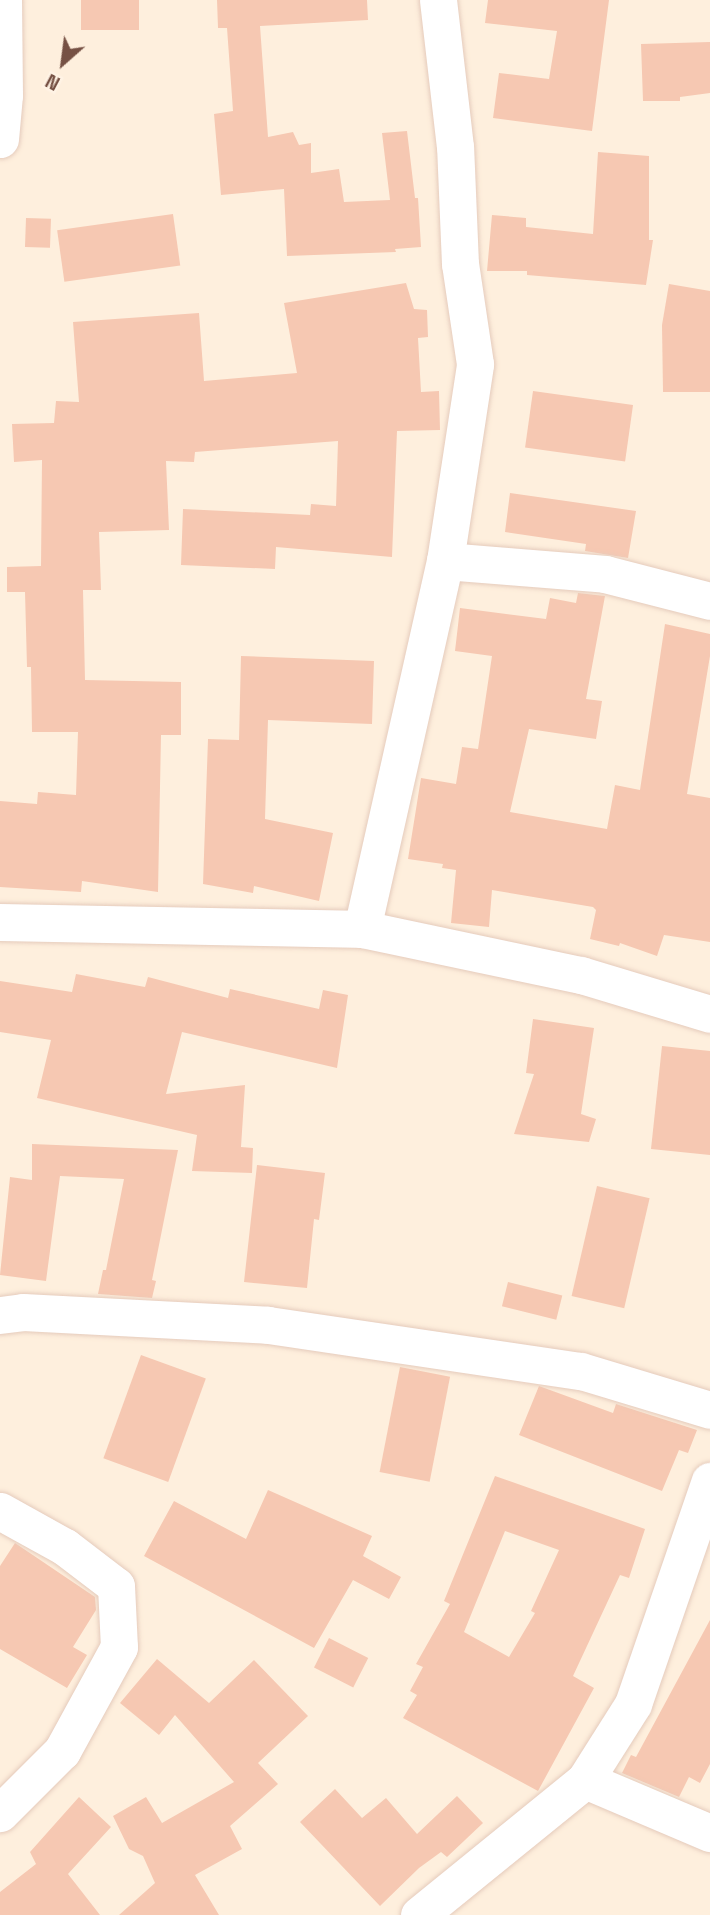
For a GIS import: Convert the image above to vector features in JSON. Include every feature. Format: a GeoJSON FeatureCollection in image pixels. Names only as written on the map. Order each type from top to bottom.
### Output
{"type":"FeatureCollection","features":[{"type":"Feature","properties":{"kind":"street"},"geometry":{"type":"LineString","coordinates":[[0,139],[4,95],[3,0]]}},
{"type":"Feature","properties":{"kind":"street"},"geometry":{"type":"LineString","coordinates":[[362,929],[444,561],[475,364],[460,264],[455,147],[438,0]]}},
{"type":"Feature","properties":{"kind":"street"},"geometry":{"type":"LineString","coordinates":[[444,561],[605,574],[710,601]]}},
{"type":"Feature","properties":{"kind":"street"},"geometry":{"type":"LineString","coordinates":[[0,922],[362,929],[581,975],[710,1014]]}},
{"type":"Feature","properties":{"kind":"street"},"geometry":{"type":"LineString","coordinates":[[0,1315],[23,1312],[268,1325],[581,1371],[710,1410]]}},
{"type":"Feature","properties":{"kind":"street"},"geometry":{"type":"LineString","coordinates":[[419,1915],[585,1780],[633,1704],[710,1481]]}},
{"type":"Feature","properties":{"kind":"street"},"geometry":{"type":"LineString","coordinates":[[0,1511],[65,1547],[116,1587],[119,1647],[62,1751],[0,1812]]}},
{"type":"Feature","properties":{"kind":"street"},"geometry":{"type":"LineString","coordinates":[[585,1780],[710,1833]]}},
{"type":"Feature","properties":{"kind":"building"},"geometry":{"type":"Polygon","coordinates":[[[81,0],[139,0],[139,30],[81,30],[81,0]]]}},
{"type":"Feature","properties":{"kind":"building"},"geometry":{"type":"Polygon","coordinates":[[[217,0],[367,0],[368,20],[260,26],[268,137],[293,132],[299,145],[311,143],[311,173],[339,169],[344,202],[390,200],[382,133],[407,131],[415,198],[418,198],[421,247],[395,249],[396,252],[287,256],[284,189],[221,195],[214,114],[233,111],[227,28],[218,28],[217,0]]]}},
{"type":"Feature","properties":{"kind":"building"},"geometry":{"type":"Polygon","coordinates":[[[488,0],[609,0],[592,131],[493,118],[499,73],[549,79],[557,31],[485,23],[488,0]]]}},
{"type":"Feature","properties":{"kind":"building"},"geometry":{"type":"Polygon","coordinates":[[[710,42],[710,93],[680,97],[680,101],[643,101],[641,44],[710,42]]]}},
{"type":"Feature","properties":{"kind":"building"},"geometry":{"type":"Polygon","coordinates":[[[598,152],[649,156],[649,240],[653,240],[646,285],[527,275],[527,271],[487,271],[492,215],[526,218],[526,227],[593,234],[598,152]]]}},
{"type":"Feature","properties":{"kind":"building"},"geometry":{"type":"Polygon","coordinates":[[[173,214],[180,265],[64,282],[57,230],[173,214]]]}},
{"type":"Feature","properties":{"kind":"building"},"geometry":{"type":"Polygon","coordinates":[[[26,218],[51,219],[50,248],[25,247],[26,218]]]}},
{"type":"Feature","properties":{"kind":"building"},"geometry":{"type":"Polygon","coordinates":[[[406,283],[414,309],[427,310],[428,337],[418,338],[421,392],[439,391],[440,430],[397,431],[392,557],[276,547],[275,569],[181,565],[183,509],[310,515],[311,504],[336,506],[338,441],[195,452],[194,462],[166,461],[169,530],[99,532],[101,590],[83,590],[85,680],[181,682],[181,735],[161,735],[158,892],[82,881],[81,892],[0,887],[0,801],[37,804],[38,792],[76,795],[78,732],[32,732],[31,667],[27,667],[25,592],[7,592],[7,567],[41,566],[42,460],[14,462],[12,424],[54,423],[56,401],[79,402],[73,322],[199,313],[204,381],[297,373],[284,303],[406,283]]]}},
{"type":"Feature","properties":{"kind":"building"},"geometry":{"type":"Polygon","coordinates":[[[669,284],[710,291],[710,392],[663,392],[662,325],[669,284]]]}},
{"type":"Feature","properties":{"kind":"building"},"geometry":{"type":"Polygon","coordinates":[[[533,391],[633,405],[625,462],[525,447],[533,391]]]}},
{"type":"Feature","properties":{"kind":"building"},"geometry":{"type":"Polygon","coordinates":[[[510,493],[636,511],[628,558],[585,551],[586,544],[505,532],[510,493]]]}},
{"type":"Feature","properties":{"kind":"building"},"geometry":{"type":"Polygon","coordinates":[[[578,593],[605,596],[586,699],[602,701],[596,739],[529,729],[510,812],[607,829],[615,785],[640,790],[665,624],[710,634],[710,656],[687,794],[710,798],[710,942],[664,935],[657,956],[620,943],[619,946],[590,939],[596,910],[593,907],[492,890],[489,927],[451,923],[456,870],[442,868],[443,864],[408,859],[421,778],[456,784],[462,747],[478,749],[492,656],[455,651],[460,608],[546,619],[550,598],[576,603],[578,593]]]}},
{"type":"Feature","properties":{"kind":"building"},"geometry":{"type":"Polygon","coordinates":[[[241,656],[374,661],[372,724],[268,720],[265,819],[333,833],[319,901],[254,886],[253,893],[203,884],[208,739],[239,740],[241,656]]]}},
{"type":"Feature","properties":{"kind":"building"},"geometry":{"type":"Polygon","coordinates":[[[76,974],[145,987],[148,977],[228,998],[230,989],[319,1009],[323,990],[348,995],[337,1068],[182,1032],[166,1094],[245,1085],[241,1147],[253,1148],[252,1173],[192,1171],[197,1135],[37,1098],[51,1040],[0,1032],[0,981],[72,992],[76,974]]]}},
{"type":"Feature","properties":{"kind":"building"},"geometry":{"type":"Polygon","coordinates":[[[533,1019],[594,1028],[581,1114],[596,1119],[589,1142],[514,1134],[534,1074],[526,1073],[533,1019]]]}},
{"type":"Feature","properties":{"kind":"building"},"geometry":{"type":"Polygon","coordinates":[[[662,1046],[710,1051],[710,1155],[651,1149],[662,1046]]]}},
{"type":"Feature","properties":{"kind":"building"},"geometry":{"type":"Polygon","coordinates":[[[32,1144],[178,1150],[152,1280],[156,1281],[152,1298],[98,1294],[103,1270],[106,1270],[124,1179],[60,1176],[46,1281],[0,1275],[10,1177],[32,1180],[32,1144]]]}},
{"type":"Feature","properties":{"kind":"building"},"geometry":{"type":"Polygon","coordinates":[[[257,1165],[325,1173],[319,1220],[314,1219],[307,1288],[244,1282],[257,1165]]]}},
{"type":"Feature","properties":{"kind":"building"},"geometry":{"type":"Polygon","coordinates":[[[597,1186],[650,1198],[624,1308],[572,1296],[597,1186]]]}},
{"type":"Feature","properties":{"kind":"building"},"geometry":{"type":"Polygon","coordinates":[[[508,1282],[562,1296],[556,1320],[502,1306],[508,1282]]]}},
{"type":"Feature","properties":{"kind":"building"},"geometry":{"type":"Polygon","coordinates":[[[141,1355],[206,1379],[168,1482],[103,1458],[141,1355]]]}},
{"type":"Feature","properties":{"kind":"building"},"geometry":{"type":"Polygon","coordinates":[[[400,1367],[450,1377],[430,1482],[380,1472],[400,1367]]]}},
{"type":"Feature","properties":{"kind":"building"},"geometry":{"type":"Polygon","coordinates":[[[539,1386],[613,1413],[616,1404],[697,1430],[688,1453],[679,1450],[662,1491],[519,1435],[539,1386]]]}},
{"type":"Feature","properties":{"kind":"building"},"geometry":{"type":"Polygon","coordinates":[[[495,1476],[645,1529],[629,1578],[620,1575],[573,1676],[594,1688],[538,1791],[403,1718],[417,1695],[410,1691],[423,1667],[416,1664],[450,1604],[444,1601],[495,1476]],[[505,1531],[464,1632],[509,1657],[535,1613],[531,1611],[559,1550],[505,1531]]]}},
{"type":"Feature","properties":{"kind":"building"},"geometry":{"type":"Polygon","coordinates":[[[268,1490],[372,1536],[363,1556],[401,1577],[389,1599],[353,1580],[314,1648],[144,1556],[174,1501],[246,1539],[268,1490]]]}},
{"type":"Feature","properties":{"kind":"building"},"geometry":{"type":"Polygon","coordinates":[[[15,1543],[95,1597],[96,1610],[73,1647],[87,1655],[67,1688],[0,1649],[0,1566],[15,1543]]]}},
{"type":"Feature","properties":{"kind":"building"},"geometry":{"type":"Polygon","coordinates":[[[710,1620],[710,1764],[700,1783],[689,1777],[679,1797],[622,1773],[631,1755],[636,1757],[710,1620]]]}},
{"type":"Feature","properties":{"kind":"building"},"geometry":{"type":"Polygon","coordinates":[[[329,1638],[368,1658],[353,1687],[314,1667],[329,1638]]]}},
{"type":"Feature","properties":{"kind":"building"},"geometry":{"type":"Polygon","coordinates":[[[157,1659],[209,1703],[254,1660],[308,1716],[258,1763],[278,1784],[230,1826],[242,1849],[195,1875],[219,1915],[119,1915],[155,1883],[143,1856],[129,1849],[113,1816],[146,1797],[162,1823],[234,1782],[175,1715],[159,1735],[120,1703],[157,1659]]]}},
{"type":"Feature","properties":{"kind":"building"},"geometry":{"type":"Polygon","coordinates":[[[335,1789],[362,1818],[386,1798],[417,1834],[457,1796],[483,1823],[447,1857],[441,1852],[419,1868],[380,1906],[300,1822],[335,1789]]]}},
{"type":"Feature","properties":{"kind":"building"},"geometry":{"type":"Polygon","coordinates":[[[79,1797],[111,1827],[68,1874],[100,1915],[0,1915],[0,1892],[36,1864],[30,1852],[79,1797]]]}}]}
